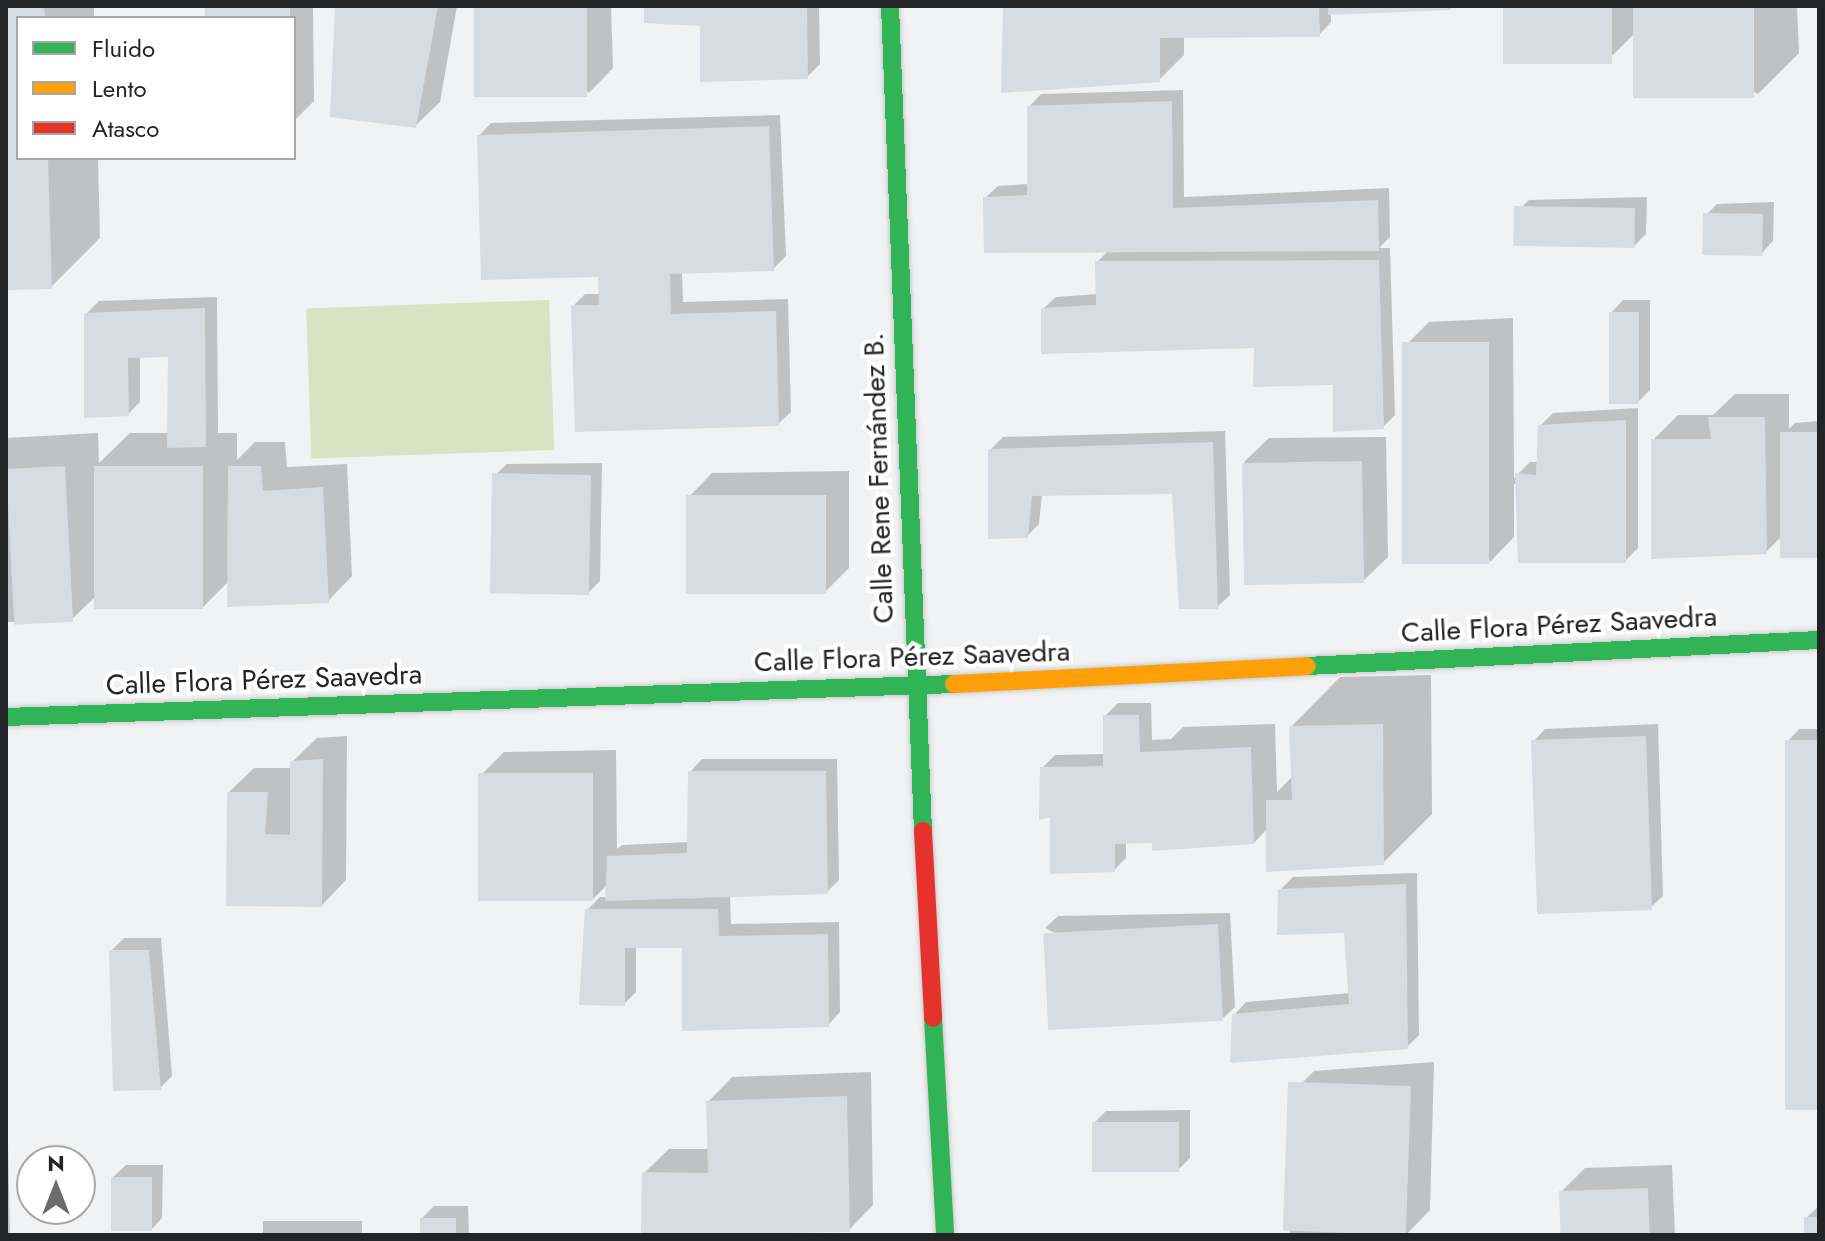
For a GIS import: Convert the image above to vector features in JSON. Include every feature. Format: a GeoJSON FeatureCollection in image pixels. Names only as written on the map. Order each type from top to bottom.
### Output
{"type":"FeatureCollection","features":[{"type":"Feature","properties":{"kind":"street","name":"Calle Rene Fernández B."},"geometry":{"type":"LineString","coordinates":[[890,6],[915,686],[945,1235]]}},
{"type":"Feature","properties":{"kind":"street","name":"Calle Flora Pérez Saavedra"},"geometry":{"type":"LineString","coordinates":[[6,717],[915,686],[1819,640]]}},
{"type":"Feature","properties":{"kind":"green space"},"geometry":{"type":"Polygon","coordinates":[[[549,300],[554,450],[311,458],[306,308],[549,300]]]}},
{"type":"Feature","properties":{"kind":"building"},"geometry":{"type":"Polygon","coordinates":[[[6,6],[44,6],[45,16],[16,16],[16,160],[48,160],[52,289],[6,290],[6,6]]]}},
{"type":"Feature","properties":{"kind":"building"},"geometry":{"type":"Polygon","coordinates":[[[205,6],[290,6],[290,16],[205,16],[205,6]]]}},
{"type":"Feature","properties":{"kind":"building"},"geometry":{"type":"Polygon","coordinates":[[[335,6],[438,6],[416,128],[330,117],[335,6]]]}},
{"type":"Feature","properties":{"kind":"building"},"geometry":{"type":"Polygon","coordinates":[[[474,6],[587,6],[587,97],[474,97],[474,6]]]}},
{"type":"Feature","properties":{"kind":"building"},"geometry":{"type":"Polygon","coordinates":[[[644,6],[807,6],[808,79],[700,82],[700,26],[644,23],[644,6]]]}},
{"type":"Feature","properties":{"kind":"building"},"geometry":{"type":"Polygon","coordinates":[[[1003,6],[1319,6],[1320,37],[1160,38],[1160,82],[1001,93],[1003,6]]]}},
{"type":"Feature","properties":{"kind":"building"},"geometry":{"type":"Polygon","coordinates":[[[1328,6],[1451,6],[1451,10],[1328,15],[1328,6]]]}},
{"type":"Feature","properties":{"kind":"building"},"geometry":{"type":"Polygon","coordinates":[[[1503,6],[1612,6],[1612,64],[1503,64],[1503,6]]]}},
{"type":"Feature","properties":{"kind":"building"},"geometry":{"type":"Polygon","coordinates":[[[1633,6],[1754,6],[1754,98],[1633,98],[1633,6]]]}},
{"type":"Feature","properties":{"kind":"building"},"geometry":{"type":"Polygon","coordinates":[[[1172,101],[1173,208],[1378,200],[1379,251],[984,253],[983,197],[1027,195],[1027,106],[1172,101]]]}},
{"type":"Feature","properties":{"kind":"building"},"geometry":{"type":"Polygon","coordinates":[[[769,126],[774,271],[670,274],[671,314],[776,311],[779,426],[575,432],[571,305],[599,305],[598,277],[481,280],[477,135],[769,126]]]}},
{"type":"Feature","properties":{"kind":"building"},"geometry":{"type":"Polygon","coordinates":[[[1514,206],[1635,208],[1634,248],[1513,246],[1514,206]]]}},
{"type":"Feature","properties":{"kind":"building"},"geometry":{"type":"Polygon","coordinates":[[[1703,213],[1763,214],[1762,256],[1702,255],[1703,213]]]}},
{"type":"Feature","properties":{"kind":"building"},"geometry":{"type":"Polygon","coordinates":[[[1379,260],[1384,429],[1333,432],[1333,385],[1253,387],[1254,348],[1041,354],[1041,308],[1096,305],[1095,261],[1379,260]]]}},
{"type":"Feature","properties":{"kind":"building"},"geometry":{"type":"Polygon","coordinates":[[[205,308],[206,447],[167,448],[168,357],[128,358],[129,416],[84,418],[84,313],[205,308]]]}},
{"type":"Feature","properties":{"kind":"building"},"geometry":{"type":"Polygon","coordinates":[[[1609,312],[1639,312],[1639,404],[1609,404],[1609,312]]]}},
{"type":"Feature","properties":{"kind":"building"},"geometry":{"type":"Polygon","coordinates":[[[1402,342],[1489,342],[1489,564],[1402,564],[1402,342]]]}},
{"type":"Feature","properties":{"kind":"building"},"geometry":{"type":"Polygon","coordinates":[[[1708,417],[1765,417],[1767,554],[1651,559],[1651,439],[1711,439],[1708,417]]]}},
{"type":"Feature","properties":{"kind":"building"},"geometry":{"type":"Polygon","coordinates":[[[1626,420],[1626,563],[1518,563],[1515,473],[1536,475],[1538,425],[1626,420]]]}},
{"type":"Feature","properties":{"kind":"building"},"geometry":{"type":"Polygon","coordinates":[[[1780,432],[1819,432],[1819,558],[1780,558],[1780,432]]]}},
{"type":"Feature","properties":{"kind":"building"},"geometry":{"type":"Polygon","coordinates":[[[1213,442],[1218,609],[1179,609],[1172,494],[1032,496],[1028,538],[988,539],[988,449],[1213,442]]]}},
{"type":"Feature","properties":{"kind":"building"},"geometry":{"type":"Polygon","coordinates":[[[1362,461],[1364,583],[1244,585],[1242,463],[1362,461]]]}},
{"type":"Feature","properties":{"kind":"building"},"geometry":{"type":"Polygon","coordinates":[[[65,466],[73,622],[14,625],[6,469],[65,466]]]}},
{"type":"Feature","properties":{"kind":"building"},"geometry":{"type":"Polygon","coordinates":[[[94,466],[203,466],[203,609],[94,609],[94,466]]]}},
{"type":"Feature","properties":{"kind":"building"},"geometry":{"type":"Polygon","coordinates":[[[228,466],[261,466],[263,491],[323,487],[329,603],[227,607],[228,466]]]}},
{"type":"Feature","properties":{"kind":"building"},"geometry":{"type":"Polygon","coordinates":[[[492,473],[591,475],[589,595],[490,593],[492,473]]]}},
{"type":"Feature","properties":{"kind":"building"},"geometry":{"type":"Polygon","coordinates":[[[686,495],[826,495],[826,594],[686,594],[686,495]]]}},
{"type":"Feature","properties":{"kind":"building"},"geometry":{"type":"Polygon","coordinates":[[[1103,715],[1139,715],[1140,752],[1251,747],[1254,844],[1152,851],[1152,843],[1115,844],[1115,872],[1050,874],[1050,817],[1039,820],[1040,767],[1103,766],[1103,715]]]}},
{"type":"Feature","properties":{"kind":"building"},"geometry":{"type":"Polygon","coordinates":[[[1383,724],[1384,865],[1266,872],[1266,800],[1292,800],[1289,726],[1383,724]]]}},
{"type":"Feature","properties":{"kind":"building"},"geometry":{"type":"Polygon","coordinates":[[[1646,736],[1652,910],[1537,914],[1531,740],[1646,736]]]}},
{"type":"Feature","properties":{"kind":"building"},"geometry":{"type":"Polygon","coordinates":[[[1785,740],[1819,740],[1819,1110],[1785,1110],[1785,740]]]}},
{"type":"Feature","properties":{"kind":"building"},"geometry":{"type":"Polygon","coordinates":[[[323,759],[322,907],[226,906],[227,792],[268,792],[265,834],[290,835],[290,761],[323,759]]]}},
{"type":"Feature","properties":{"kind":"building"},"geometry":{"type":"Polygon","coordinates":[[[688,771],[826,771],[828,894],[605,901],[607,856],[687,853],[688,771]]]}},
{"type":"Feature","properties":{"kind":"building"},"geometry":{"type":"Polygon","coordinates":[[[478,773],[593,773],[593,901],[478,901],[478,773]]]}},
{"type":"Feature","properties":{"kind":"building"},"geometry":{"type":"Polygon","coordinates":[[[1406,884],[1408,1049],[1230,1063],[1232,1014],[1349,1004],[1344,933],[1277,935],[1278,889],[1406,884]]]}},
{"type":"Feature","properties":{"kind":"building"},"geometry":{"type":"Polygon","coordinates":[[[585,909],[718,909],[719,936],[828,934],[829,1027],[682,1031],[682,948],[625,948],[625,1006],[579,1005],[585,909]]]}},
{"type":"Feature","properties":{"kind":"building"},"geometry":{"type":"Polygon","coordinates":[[[1218,924],[1223,1021],[1048,1030],[1043,933],[1218,924]]]}},
{"type":"Feature","properties":{"kind":"building"},"geometry":{"type":"Polygon","coordinates":[[[109,950],[149,950],[161,1090],[113,1091],[109,950]]]}},
{"type":"Feature","properties":{"kind":"building"},"geometry":{"type":"Polygon","coordinates":[[[1288,1082],[1411,1086],[1406,1235],[1283,1231],[1288,1082]]]}},
{"type":"Feature","properties":{"kind":"building"},"geometry":{"type":"Polygon","coordinates":[[[847,1096],[850,1232],[641,1235],[642,1172],[708,1173],[706,1101],[847,1096]]]}},
{"type":"Feature","properties":{"kind":"building"},"geometry":{"type":"Polygon","coordinates":[[[1092,1122],[1179,1122],[1179,1172],[1092,1172],[1092,1122]]]}},
{"type":"Feature","properties":{"kind":"building"},"geometry":{"type":"Polygon","coordinates":[[[111,1177],[152,1177],[152,1231],[111,1231],[111,1177]]]}},
{"type":"Feature","properties":{"kind":"building"},"geometry":{"type":"Polygon","coordinates":[[[1648,1188],[1650,1235],[1561,1235],[1559,1191],[1648,1188]]]}},
{"type":"Feature","properties":{"kind":"building"},"geometry":{"type":"Polygon","coordinates":[[[1804,1217],[1819,1217],[1819,1235],[1804,1235],[1804,1217]]]}},
{"type":"Feature","properties":{"kind":"building"},"geometry":{"type":"Polygon","coordinates":[[[420,1218],[456,1218],[456,1235],[420,1235],[420,1218]]]}},
{"type":"Feature","properties":{"kind":"traffic: fast"},"geometry":{"type":"LineString","coordinates":[[890,6],[923,831]]}},
{"type":"Feature","properties":{"kind":"traffic: fast"},"geometry":{"type":"LineString","coordinates":[[1307,666],[1819,640]]}},
{"type":"Feature","properties":{"kind":"traffic: fast"},"geometry":{"type":"LineString","coordinates":[[6,717],[954,684]]}},
{"type":"Feature","properties":{"kind":"traffic: fast"},"geometry":{"type":"LineString","coordinates":[[933,1018],[945,1235]]}},
{"type":"Feature","properties":{"kind":"traffic: slow"},"geometry":{"type":"LineString","coordinates":[[954,684],[1307,666]]}},
{"type":"Feature","properties":{"kind":"traffic: jam"},"geometry":{"type":"LineString","coordinates":[[923,831],[933,1018]]}}]}
